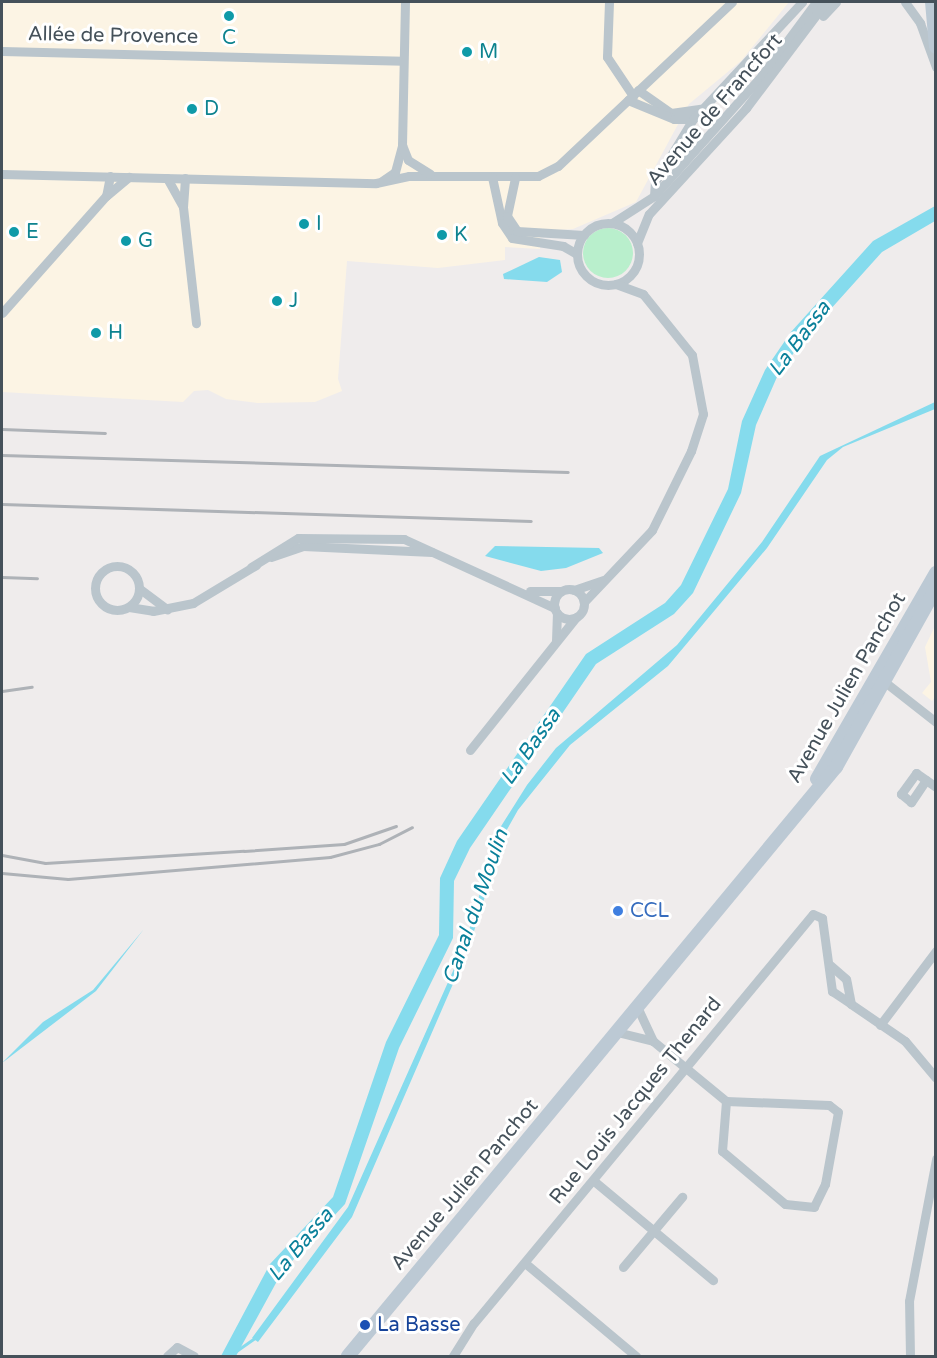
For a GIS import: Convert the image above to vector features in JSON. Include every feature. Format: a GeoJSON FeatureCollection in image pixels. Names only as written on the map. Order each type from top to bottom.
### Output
{"type":"FeatureCollection","features":[{"type":"Feature","properties":{"kind":"main road"},"geometry":{"type":"LineString","coordinates":[[932,2],[936,48]]}},
{"type":"Feature","properties":{"kind":"main road","name":"Avenue Julien Panchot"},"geometry":{"type":"LineString","coordinates":[[881,679],[936,573]]}},
{"type":"Feature","properties":{"kind":"main road","name":"Avenue Julien Panchot"},"geometry":{"type":"LineString","coordinates":[[348,1356],[587,1069],[621,1033],[790,821],[936,588]]}},
{"type":"Feature","properties":{"kind":"main road","name":"Avenue Julien Panchot"},"geometry":{"type":"LineString","coordinates":[[587,1069],[614,1030],[675,965]]}},
{"type":"Feature","properties":{"kind":"main road","name":"Avenue Julien Panchot"},"geometry":{"type":"LineString","coordinates":[[356,1356],[374,1326]]}},
{"type":"Feature","properties":{"kind":"street"},"geometry":{"type":"LineString","coordinates":[[376,183],[395,172],[402,145],[405,2]]}},
{"type":"Feature","properties":{"kind":"street"},"geometry":{"type":"LineString","coordinates":[[609,2],[607,57],[633,95],[674,119],[693,119]]}},
{"type":"Feature","properties":{"kind":"street"},"geometry":{"type":"LineString","coordinates":[[2,174],[376,183],[432,175],[515,178],[558,166],[732,2]]}},
{"type":"Feature","properties":{"kind":"street"},"geometry":{"type":"LineString","coordinates":[[654,196],[659,174],[693,119],[740,73],[802,2]]}},
{"type":"Feature","properties":{"kind":"street","name":"Avenue de Francfort"},"geometry":{"type":"LineString","coordinates":[[612,223],[654,196],[762,75],[816,2]]}},
{"type":"Feature","properties":{"kind":"street","name":"Avenue de Francfort"},"geometry":{"type":"LineString","coordinates":[[637,243],[649,214],[762,89],[826,2]]}},
{"type":"Feature","properties":{"kind":"street"},"geometry":{"type":"LineString","coordinates":[[762,89],[836,2]]}},
{"type":"Feature","properties":{"kind":"street"},"geometry":{"type":"LineString","coordinates":[[905,2],[920,23],[936,66]]}},
{"type":"Feature","properties":{"kind":"street","name":"Allée de Provence"},"geometry":{"type":"LineString","coordinates":[[2,51],[403,61]]}},
{"type":"Feature","properties":{"kind":"street"},"geometry":{"type":"LineString","coordinates":[[633,95],[671,112],[701,109]]}},
{"type":"Feature","properties":{"kind":"street"},"geometry":{"type":"LineString","coordinates":[[402,145],[408,160],[432,175]]}},
{"type":"Feature","properties":{"kind":"street"},"geometry":{"type":"LineString","coordinates":[[106,196],[110,176]]}},
{"type":"Feature","properties":{"kind":"street"},"geometry":{"type":"LineString","coordinates":[[2,313],[106,196],[129,177]]}},
{"type":"Feature","properties":{"kind":"street"},"geometry":{"type":"LineString","coordinates":[[492,177],[502,223],[512,238],[563,246],[577,254],[589,278],[616,284],[643,294]]}},
{"type":"Feature","properties":{"kind":"street"},"geometry":{"type":"LineString","coordinates":[[167,178],[183,207]]}},
{"type":"Feature","properties":{"kind":"street"},"geometry":{"type":"LineString","coordinates":[[185,178],[183,207],[196,323]]}},
{"type":"Feature","properties":{"kind":"street"},"geometry":{"type":"LineString","coordinates":[[470,750],[554,647],[584,602],[652,530],[691,451],[703,414],[692,355],[643,294],[636,266],[637,243],[627,230],[612,223],[584,235],[517,231],[507,216],[515,178]]}},
{"type":"Feature","properties":{"kind":"street"},"geometry":{"type":"LineString","coordinates":[[577,254],[584,235]]}},
{"type":"Feature","properties":{"kind":"street"},"geometry":{"type":"LineString","coordinates":[[616,284],[636,266]]}},
{"type":"Feature","properties":{"kind":"street"},"geometry":{"type":"LineString","coordinates":[[169,610],[140,589],[127,568],[110,567],[100,574],[95,587],[99,601],[110,609],[129,607],[169,610],[193,603],[286,543],[311,536],[404,539],[524,590],[556,611],[576,617]]}},
{"type":"Feature","properties":{"kind":"street"},"geometry":{"type":"LineString","coordinates":[[524,590],[574,590],[603,580]]}},
{"type":"Feature","properties":{"kind":"street"},"geometry":{"type":"LineString","coordinates":[[129,607],[140,589]]}},
{"type":"Feature","properties":{"kind":"street"},"geometry":{"type":"LineString","coordinates":[[574,590],[584,602]]}},
{"type":"Feature","properties":{"kind":"street"},"geometry":{"type":"LineString","coordinates":[[554,647],[556,611],[561,591]]}},
{"type":"Feature","properties":{"kind":"street"},"geometry":{"type":"LineString","coordinates":[[881,679],[936,722]]}},
{"type":"Feature","properties":{"kind":"street"},"geometry":{"type":"LineString","coordinates":[[926,780],[936,787]]}},
{"type":"Feature","properties":{"kind":"street","name":"Rue Louis Jacques Thenard"},"geometry":{"type":"LineString","coordinates":[[453,1356],[525,1263],[813,914],[822,918],[832,991],[905,1041],[936,1078]]}},
{"type":"Feature","properties":{"kind":"street"},"geometry":{"type":"LineString","coordinates":[[880,1025],[936,951]]}},
{"type":"Feature","properties":{"kind":"street","name":"Rue Louis Jacques Thenard"},"geometry":{"type":"LineString","coordinates":[[830,965],[846,979],[851,1004]]}},
{"type":"Feature","properties":{"kind":"street"},"geometry":{"type":"LineString","coordinates":[[639,1011],[653,1041]]}},
{"type":"Feature","properties":{"kind":"street"},"geometry":{"type":"LineString","coordinates":[[621,1033],[653,1041],[726,1101],[829,1105],[838,1112],[825,1184],[814,1207],[785,1204],[722,1151],[726,1101]]}},
{"type":"Feature","properties":{"kind":"street"},"geometry":{"type":"LineString","coordinates":[[910,1356],[909,1301],[936,1159]]}},
{"type":"Feature","properties":{"kind":"street"},"geometry":{"type":"LineString","coordinates":[[594,1181],[713,1280]]}},
{"type":"Feature","properties":{"kind":"street"},"geometry":{"type":"LineString","coordinates":[[623,1267],[682,1197]]}},
{"type":"Feature","properties":{"kind":"street"},"geometry":{"type":"LineString","coordinates":[[525,1263],[637,1356]]}},
{"type":"Feature","properties":{"kind":"street"},"geometry":{"type":"LineString","coordinates":[[167,1356],[177,1347],[194,1356]]}},
{"type":"Feature","properties":{"kind":"shaded area"},"geometry":{"type":"Polygon","coordinates":[[[2,2],[789,2],[741,61],[689,104],[636,202],[573,229],[541,231],[540,249],[505,247],[505,260],[438,268],[347,261],[338,379],[342,391],[315,402],[257,403],[226,399],[208,390],[194,391],[183,402],[2,392],[2,2]]]}},
{"type":"Feature","properties":{"kind":"shaded area"},"geometry":{"type":"Polygon","coordinates":[[[935,626],[935,697],[932,701],[922,693],[931,682],[925,647],[935,626]]]}},
{"type":"Feature","properties":{"kind":"green space"},"geometry":{"type":"Polygon","coordinates":[[[608,228],[626,235],[633,253],[626,271],[608,278],[590,271],[583,253],[590,235],[608,228]]]}},
{"type":"Feature","properties":{"kind":"water","name":"La Bassa"},"geometry":{"type":"Polygon","coordinates":[[[935,206],[935,221],[882,252],[802,341],[777,377],[756,425],[741,493],[693,593],[674,614],[596,664],[470,848],[454,881],[453,938],[399,1048],[345,1204],[282,1272],[236,1356],[221,1356],[270,1264],[333,1197],[386,1042],[439,935],[440,878],[457,841],[586,654],[665,603],[681,585],[728,489],[742,421],[765,370],[791,332],[873,241],[935,206]]]}},
{"type":"Feature","properties":{"kind":"water"},"geometry":{"type":"Polygon","coordinates":[[[539,257],[560,260],[562,272],[547,282],[504,279],[503,274],[539,257]]]}},
{"type":"Feature","properties":{"kind":"water"},"geometry":{"type":"Polygon","coordinates":[[[935,402],[935,409],[843,447],[827,460],[767,548],[668,666],[570,745],[518,810],[505,833],[469,947],[352,1217],[258,1342],[252,1338],[348,1207],[465,944],[498,831],[527,785],[556,748],[677,645],[762,542],[820,456],[935,402]]]}},
{"type":"Feature","properties":{"kind":"water"},"geometry":{"type":"Polygon","coordinates":[[[495,546],[599,548],[603,553],[566,568],[541,571],[485,556],[495,546]]]}},
{"type":"Feature","properties":{"kind":"water"},"geometry":{"type":"Polygon","coordinates":[[[144,929],[96,991],[2,1063],[43,1022],[93,990],[144,929]]]}},
{"type":"Feature","properties":{"kind":"waterway","name":"Canal du Moulin"},"geometry":{"type":"LineString","coordinates":[[229,1356],[256,1337]]}},
{"type":"Feature","properties":{"kind":"railway"},"geometry":{"type":"LineString","coordinates":[[2,429],[105,433]]}},
{"type":"Feature","properties":{"kind":"railway"},"geometry":{"type":"LineString","coordinates":[[2,455],[568,472]]}},
{"type":"Feature","properties":{"kind":"railway"},"geometry":{"type":"LineString","coordinates":[[2,504],[531,521]]}},
{"type":"Feature","properties":{"kind":"railway"},"geometry":{"type":"LineString","coordinates":[[2,577],[37,578]]}},
{"type":"Feature","properties":{"kind":"railway"},"geometry":{"type":"LineString","coordinates":[[2,691],[32,687]]}},
{"type":"Feature","properties":{"kind":"railway"},"geometry":{"type":"LineString","coordinates":[[2,855],[45,863],[344,844],[396,826]]}},
{"type":"Feature","properties":{"kind":"railway"},"geometry":{"type":"LineString","coordinates":[[2,873],[68,879],[330,857],[379,844],[412,827]]}},
{"type":"Feature","properties":{"kind":"place","name":"C"},"geometry":{"type":"Point","coordinates":[229,16]}},
{"type":"Feature","properties":{"kind":"place","name":"M"},"geometry":{"type":"Point","coordinates":[467,52]}},
{"type":"Feature","properties":{"kind":"place","name":"D"},"geometry":{"type":"Point","coordinates":[192,109]}},
{"type":"Feature","properties":{"kind":"place","name":"I"},"geometry":{"type":"Point","coordinates":[304,224]}},
{"type":"Feature","properties":{"kind":"place","name":"E"},"geometry":{"type":"Point","coordinates":[14,232]}},
{"type":"Feature","properties":{"kind":"place","name":"K"},"geometry":{"type":"Point","coordinates":[442,235]}},
{"type":"Feature","properties":{"kind":"place","name":"G"},"geometry":{"type":"Point","coordinates":[126,241]}},
{"type":"Feature","properties":{"kind":"place","name":"J"},"geometry":{"type":"Point","coordinates":[277,301]}},
{"type":"Feature","properties":{"kind":"place","name":"H"},"geometry":{"type":"Point","coordinates":[96,333]}},
{"type":"Feature","properties":{"kind":"place","name":"CCL"},"geometry":{"type":"Point","coordinates":[618,911]}},
{"type":"Feature","properties":{"kind":"place","name":"La Basse"},"geometry":{"type":"Point","coordinates":[365,1325]}}]}
